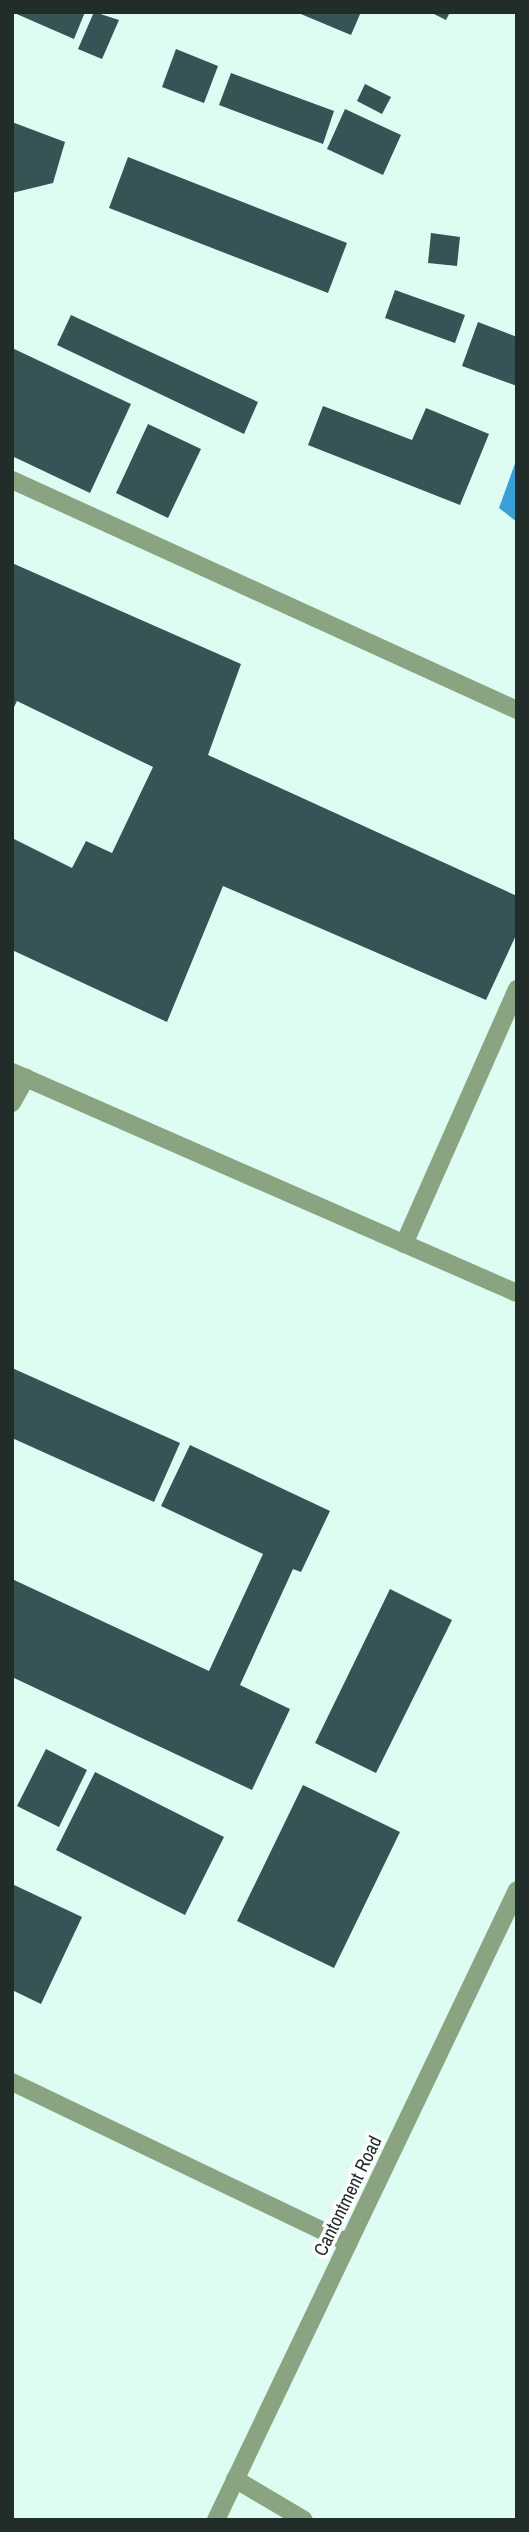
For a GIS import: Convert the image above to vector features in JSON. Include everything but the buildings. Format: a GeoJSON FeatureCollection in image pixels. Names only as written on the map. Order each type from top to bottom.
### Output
{"type":"FeatureCollection","features":[{"type":"Feature","properties":{"kind":"street"},"geometry":{"type":"LineString","coordinates":[[12,480],[517,710]]}},
{"type":"Feature","properties":{"kind":"street"},"geometry":{"type":"LineString","coordinates":[[404,1244],[517,989]]}},
{"type":"Feature","properties":{"kind":"street"},"geometry":{"type":"LineString","coordinates":[[12,1103],[19,1075],[517,1293]]}},
{"type":"Feature","properties":{"kind":"street","name":"Cantontment Road"},"geometry":{"type":"LineString","coordinates":[[216,2520],[517,1890]]}},
{"type":"Feature","properties":{"kind":"street"},"geometry":{"type":"LineString","coordinates":[[12,2082],[348,2243]]}},
{"type":"Feature","properties":{"kind":"street"},"geometry":{"type":"LineString","coordinates":[[235,2479],[304,2520]]}},
{"type":"Feature","properties":{"kind":"water"},"geometry":{"type":"Polygon","coordinates":[[[517,458],[517,522],[499,508],[517,458]]]}}]}
